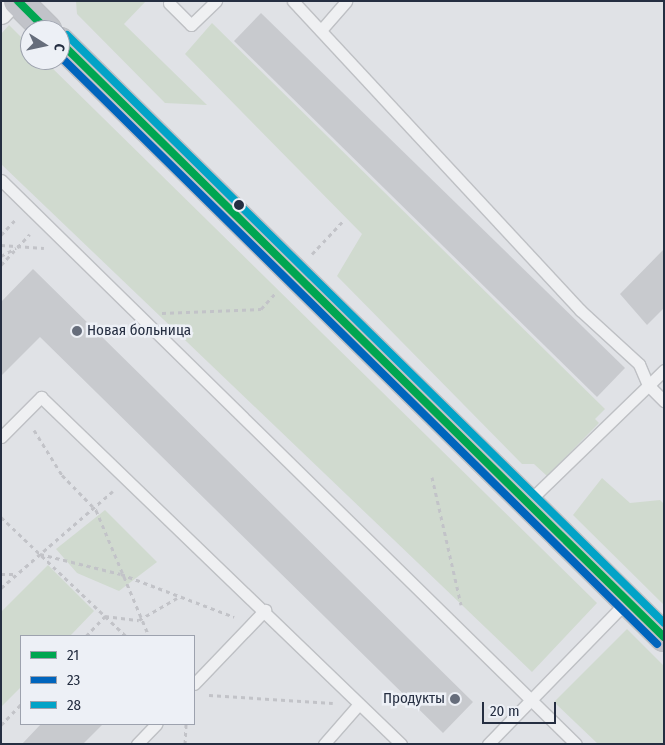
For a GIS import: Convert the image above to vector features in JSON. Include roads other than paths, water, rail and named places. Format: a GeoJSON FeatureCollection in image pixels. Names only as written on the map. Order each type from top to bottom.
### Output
{"type":"FeatureCollection","features":[{"type":"Feature","properties":{"kind":"main road"},"geometry":{"type":"LineString","coordinates":[[18,1],[38,20]]}},
{"type":"Feature","properties":{"kind":"main road"},"geometry":{"type":"LineString","coordinates":[[70,52],[664,637]]}},
{"type":"Feature","properties":{"kind":"street"},"geometry":{"type":"LineString","coordinates":[[1,13],[12,1]]}},
{"type":"Feature","properties":{"kind":"lane"},"geometry":{"type":"LineString","coordinates":[[168,3],[191,25],[216,1]]}},
{"type":"Feature","properties":{"kind":"lane"},"geometry":{"type":"LineString","coordinates":[[293,1],[322,29],[580,310],[639,364],[648,385],[664,401]]}},
{"type":"Feature","properties":{"kind":"lane"},"geometry":{"type":"LineString","coordinates":[[322,29],[346,1]]}},
{"type":"Feature","properties":{"kind":"lane"},"geometry":{"type":"LineString","coordinates":[[1,180],[77,250],[469,642],[531,699],[576,744]]}},
{"type":"Feature","properties":{"kind":"lane"},"geometry":{"type":"LineString","coordinates":[[528,502],[664,370]]}},
{"type":"Feature","properties":{"kind":"lane"},"geometry":{"type":"LineString","coordinates":[[1,437],[41,397],[265,610],[401,744]]}},
{"type":"Feature","properties":{"kind":"lane"},"geometry":{"type":"LineString","coordinates":[[488,744],[627,601]]}},
{"type":"Feature","properties":{"kind":"lane"},"geometry":{"type":"LineString","coordinates":[[195,683],[251,622],[265,610]]}},
{"type":"Feature","properties":{"kind":"lane"},"geometry":{"type":"LineString","coordinates":[[324,744],[359,704]]}},
{"type":"Feature","properties":{"kind":"lane"},"geometry":{"type":"LineString","coordinates":[[137,744],[155,725]]}},
{"type":"Feature","properties":{"kind":"place","name":"Новая больница"},"geometry":{"type":"Point","coordinates":[77,331]}},
{"type":"Feature","properties":{"kind":"place","name":"Продукты"},"geometry":{"type":"Point","coordinates":[455,699]}}]}
